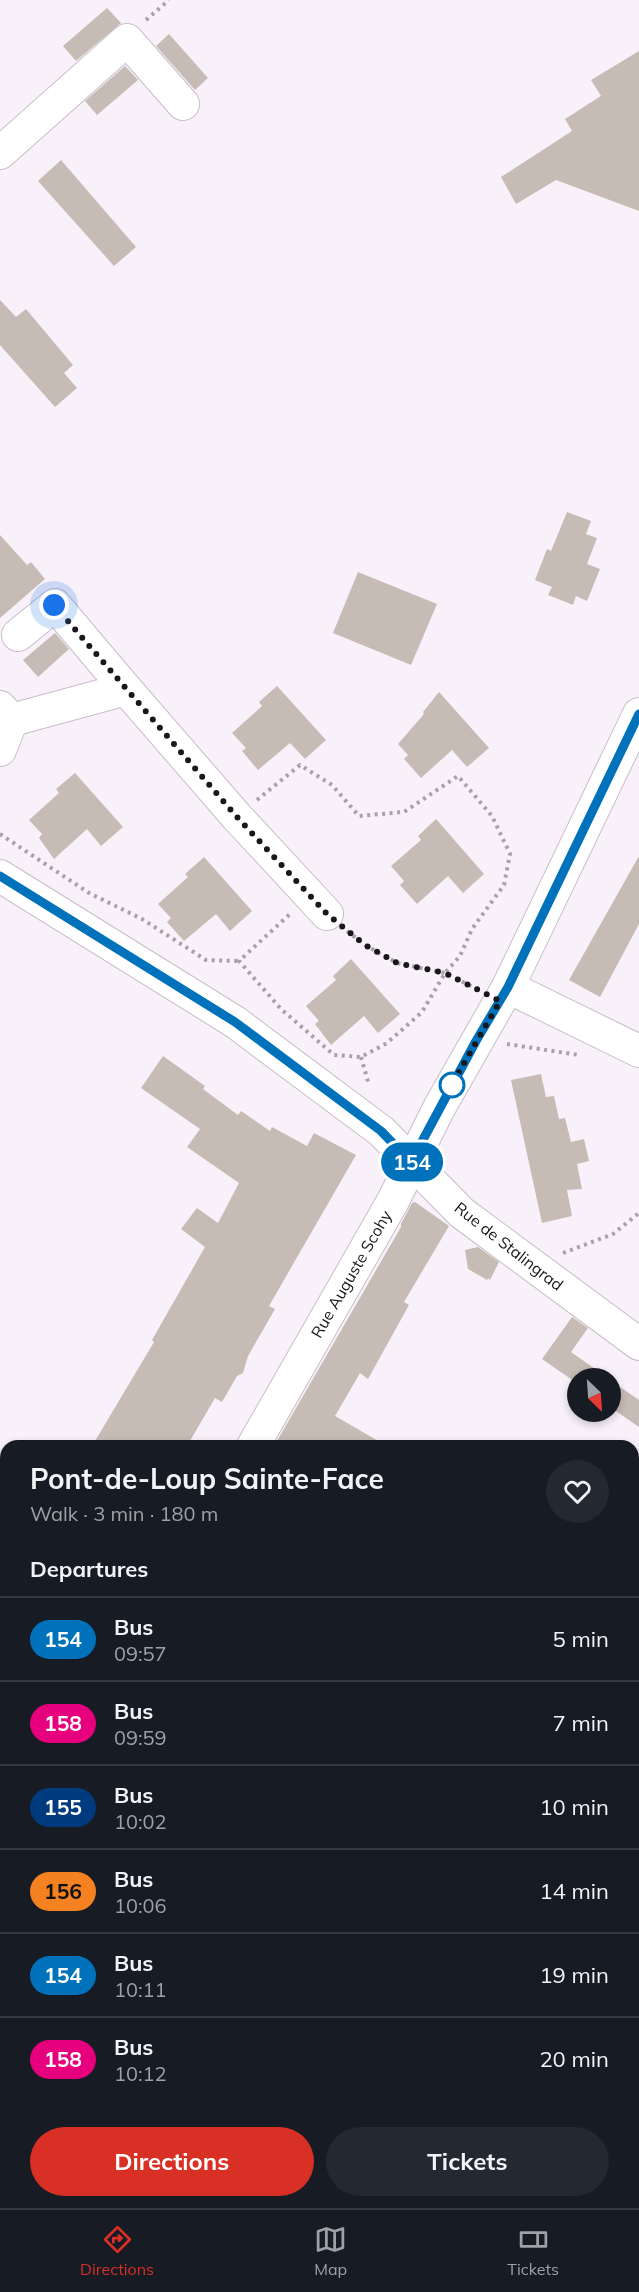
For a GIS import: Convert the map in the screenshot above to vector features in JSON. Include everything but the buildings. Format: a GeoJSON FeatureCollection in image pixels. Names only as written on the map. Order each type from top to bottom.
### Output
{"type":"FeatureCollection","features":[{"type":"Feature","properties":{"kind":"street"},"geometry":{"type":"LineString","coordinates":[[0,153],[127,40],[183,104]]}},
{"type":"Feature","properties":{"kind":"street"},"geometry":{"type":"LineString","coordinates":[[18,635],[54,605],[237,817],[318,905]]}},
{"type":"Feature","properties":{"kind":"street"},"geometry":{"type":"LineString","coordinates":[[0,750],[6,713],[126,688]]}},
{"type":"Feature","properties":{"kind":"street","name":"Rue Auguste Scohy"},"geometry":{"type":"LineString","coordinates":[[256,1440],[393,1201],[411,1162],[504,994],[639,714]]}},
{"type":"Feature","properties":{"kind":"street","name":"Rue de Stalingrad"},"geometry":{"type":"LineString","coordinates":[[0,876],[235,1022],[381,1131],[462,1213],[639,1344]]}},
{"type":"Feature","properties":{"kind":"street"},"geometry":{"type":"LineString","coordinates":[[504,994],[639,1051]]}},
{"type":"Feature","properties":{"kind":"path"},"geometry":{"type":"LineString","coordinates":[[237,817],[300,765],[332,785],[358,816],[404,812],[458,776],[492,816],[510,854],[504,885],[472,929],[460,956],[445,973],[422,1012],[387,1043],[361,1057],[334,1055],[281,1009],[239,961]]}},
{"type":"Feature","properties":{"kind":"path"},"geometry":{"type":"LineString","coordinates":[[0,834],[89,893],[142,919],[206,960],[239,961],[318,905],[365,945],[397,963],[445,973],[504,994]]}},
{"type":"Feature","properties":{"kind":"path"},"geometry":{"type":"LineString","coordinates":[[476,1041],[510,1044],[580,1056]]}},
{"type":"Feature","properties":{"kind":"path"},"geometry":{"type":"LineString","coordinates":[[534,1266],[551,1257],[613,1234],[639,1213]]}},
{"type":"Feature","properties":{"kind":"bus line","name":"154"},"geometry":{"type":"LineString","coordinates":[[0,876],[235,1022],[381,1131],[411,1162],[476,1041],[508,987],[639,714]]}},
{"type":"Feature","properties":{"kind":"route"},"geometry":{"type":"LineString","coordinates":[[54,605],[237,817],[327,914],[365,945],[397,963],[445,973],[500,1001],[448,1091],[452,1085]]}}]}
